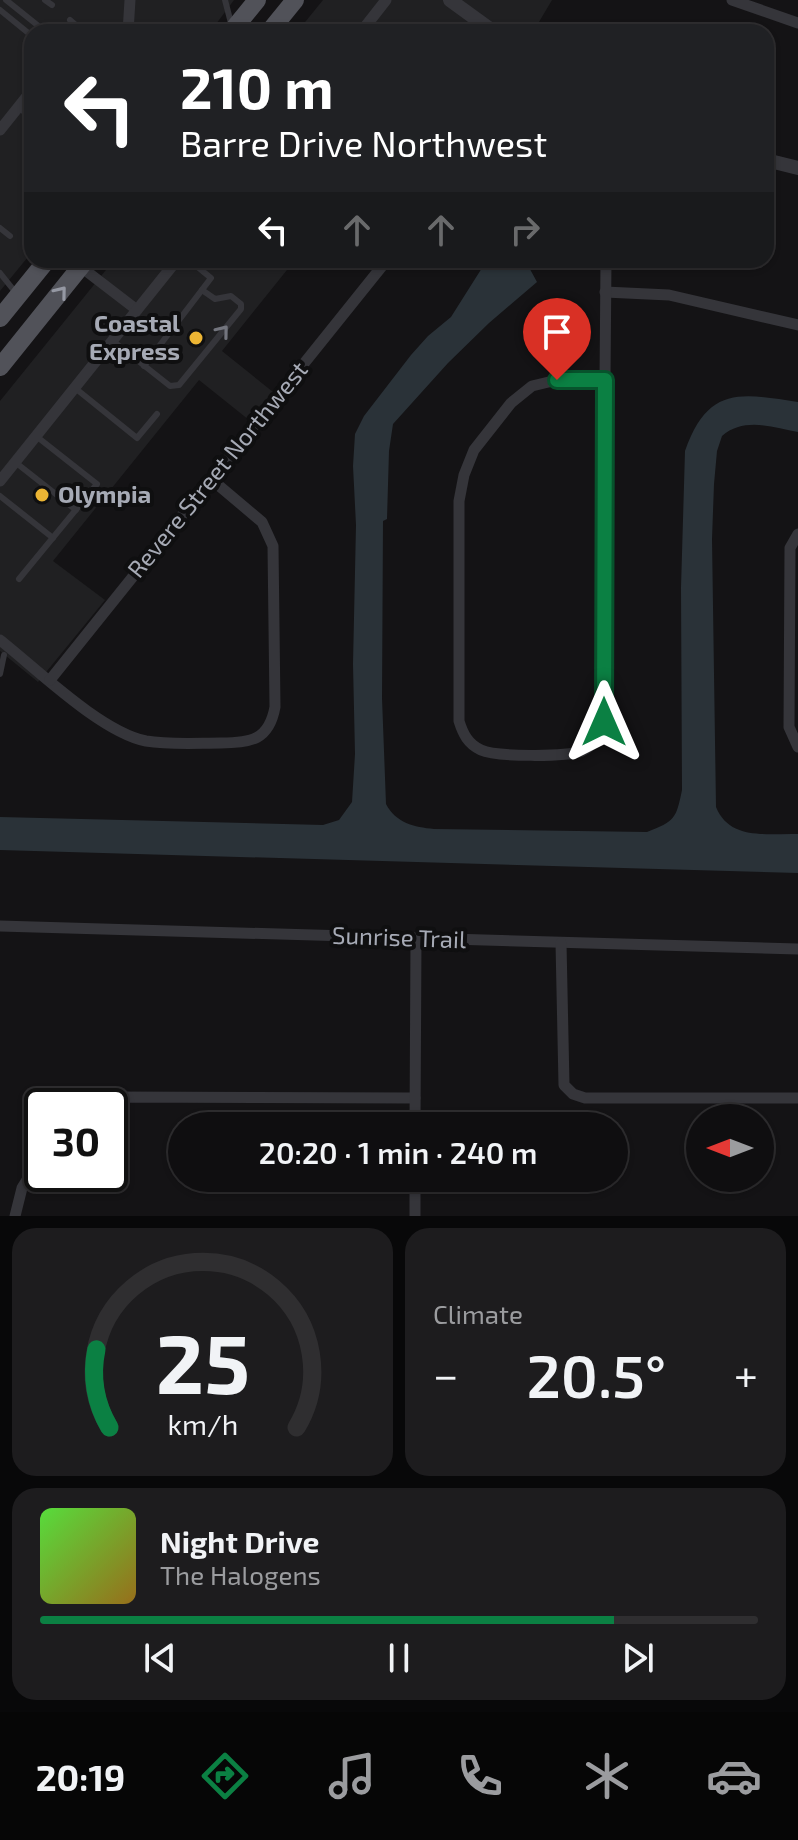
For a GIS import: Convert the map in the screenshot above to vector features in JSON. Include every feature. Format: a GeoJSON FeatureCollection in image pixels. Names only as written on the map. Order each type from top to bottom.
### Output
{"type":"FeatureCollection","features":[{"type":"Feature","properties":{"kind":"main road"},"geometry":{"type":"LineString","coordinates":[[237,24],[255,0]]}},
{"type":"Feature","properties":{"kind":"main road"},"geometry":{"type":"LineString","coordinates":[[276,24],[295,0]]}},
{"type":"Feature","properties":{"kind":"main road"},"geometry":{"type":"LineString","coordinates":[[0,318],[14,296],[40,268]]}},
{"type":"Feature","properties":{"kind":"main road"},"geometry":{"type":"LineString","coordinates":[[4,362],[80,268]]}},
{"type":"Feature","properties":{"kind":"main road"},"geometry":{"type":"LineString","coordinates":[[4,362],[21,322],[21,307],[14,296]]}},
{"type":"Feature","properties":{"kind":"street"},"geometry":{"type":"LineString","coordinates":[[128,24],[130,0]]}},
{"type":"Feature","properties":{"kind":"street"},"geometry":{"type":"LineString","coordinates":[[367,24],[386,0]]}},
{"type":"Feature","properties":{"kind":"street"},"geometry":{"type":"LineString","coordinates":[[450,0],[483,24]]}},
{"type":"Feature","properties":{"kind":"street"},"geometry":{"type":"LineString","coordinates":[[732,0],[798,23]]}},
{"type":"Feature","properties":{"kind":"street"},"geometry":{"type":"LineString","coordinates":[[0,130],[24,100]]}},
{"type":"Feature","properties":{"kind":"street"},"geometry":{"type":"LineString","coordinates":[[774,162],[798,168]]}},
{"type":"Feature","properties":{"kind":"street"},"geometry":{"type":"LineString","coordinates":[[88,268],[137,310]]}},
{"type":"Feature","properties":{"kind":"street"},"geometry":{"type":"LineString","coordinates":[[0,481],[169,268]]}},
{"type":"Feature","properties":{"kind":"street","name":"Revere Street Northwest"},"geometry":{"type":"LineString","coordinates":[[50,680],[381,268]]}},
{"type":"Feature","properties":{"kind":"street"},"geometry":{"type":"LineString","coordinates":[[605,380],[544,382],[520,393],[482,439],[464,475],[459,501],[459,721],[463,734],[482,751],[495,754],[581,752],[600,735],[604,722],[606,268]]}},
{"type":"Feature","properties":{"kind":"street"},"geometry":{"type":"LineString","coordinates":[[605,292],[669,295],[798,325]]}},
{"type":"Feature","properties":{"kind":"street"},"geometry":{"type":"LineString","coordinates":[[3,649],[50,680],[100,720],[136,738],[162,743],[242,743],[255,739],[265,731],[275,707],[273,546],[262,522],[211,479]]}},
{"type":"Feature","properties":{"kind":"street"},"geometry":{"type":"LineString","coordinates":[[798,534],[790,548],[789,727],[798,747]]}},
{"type":"Feature","properties":{"kind":"street","name":"Sunrise Trail"},"geometry":{"type":"LineString","coordinates":[[0,926],[798,949]]}},
{"type":"Feature","properties":{"kind":"street"},"geometry":{"type":"LineString","coordinates":[[415,1112],[416,939]]}},
{"type":"Feature","properties":{"kind":"street"},"geometry":{"type":"LineString","coordinates":[[561,943],[564,1085],[573,1094],[585,1098],[798,1098]]}},
{"type":"Feature","properties":{"kind":"street"},"geometry":{"type":"LineString","coordinates":[[128,1097],[415,1098]]}},
{"type":"Feature","properties":{"kind":"street"},"geometry":{"type":"LineString","coordinates":[[15,1216],[24,1185]]}},
{"type":"Feature","properties":{"kind":"street"},"geometry":{"type":"LineString","coordinates":[[415,1192],[415,1216]]}},
{"type":"Feature","properties":{"kind":"lane"},"geometry":{"type":"LineString","coordinates":[[6,0],[36,24]]}},
{"type":"Feature","properties":{"kind":"lane"},"geometry":{"type":"LineString","coordinates":[[45,0],[52,5]]}},
{"type":"Feature","properties":{"kind":"lane"},"geometry":{"type":"LineString","coordinates":[[225,0],[230,24]]}},
{"type":"Feature","properties":{"kind":"lane"},"geometry":{"type":"LineString","coordinates":[[0,10],[24,30]]}},
{"type":"Feature","properties":{"kind":"lane"},"geometry":{"type":"LineString","coordinates":[[70,20],[75,24]]}},
{"type":"Feature","properties":{"kind":"lane"},"geometry":{"type":"LineString","coordinates":[[18,107],[24,112]]}},
{"type":"Feature","properties":{"kind":"lane"},"geometry":{"type":"LineString","coordinates":[[0,228],[10,236]]}},
{"type":"Feature","properties":{"kind":"lane"},"geometry":{"type":"LineString","coordinates":[[144,366],[211,278],[199,268]]}},
{"type":"Feature","properties":{"kind":"lane"},"geometry":{"type":"LineString","coordinates":[[0,273],[14,296]]}},
{"type":"Feature","properties":{"kind":"lane"},"geometry":{"type":"LineString","coordinates":[[113,341],[170,386],[179,385],[241,309],[241,304],[231,296],[215,299],[202,290]]}},
{"type":"Feature","properties":{"kind":"lane"},"geometry":{"type":"LineString","coordinates":[[75,388],[137,438],[157,414]]}},
{"type":"Feature","properties":{"kind":"lane"},"geometry":{"type":"LineString","coordinates":[[19,579],[97,484],[36,436]]}},
{"type":"Feature","properties":{"kind":"lane"},"geometry":{"type":"LineString","coordinates":[[15,462],[76,510]]}},
{"type":"Feature","properties":{"kind":"lane"},"geometry":{"type":"LineString","coordinates":[[0,496],[53,538]]}},
{"type":"Feature","properties":{"kind":"lane"},"geometry":{"type":"LineString","coordinates":[[0,674],[3,649]]}},
{"type":"Feature","properties":{"kind":"shaded area"},"geometry":{"type":"Polygon","coordinates":[[[0,0],[234,0],[216,24],[24,24],[24,262],[0,291],[0,0]]]}},
{"type":"Feature","properties":{"kind":"shaded area"},"geometry":{"type":"Polygon","coordinates":[[[323,0],[552,0],[538,24],[304,24],[323,0]]]}},
{"type":"Feature","properties":{"kind":"shaded area"},"geometry":{"type":"Polygon","coordinates":[[[108,268],[289,268],[222,351],[273,392],[249,420],[199,380],[53,561],[105,600],[38,682],[0,651],[0,401],[108,268]]]}},
{"type":"Feature","properties":{"kind":"shaded area"},"geometry":{"type":"Polygon","coordinates":[[[482,268],[529,268],[537,282],[448,363],[393,424],[387,519],[383,521],[382,698],[386,804],[395,816],[406,823],[434,829],[647,832],[673,818],[682,790],[681,588],[685,451],[704,415],[728,399],[743,396],[798,402],[798,432],[749,425],[722,436],[717,451],[712,539],[716,807],[722,818],[740,830],[762,834],[798,834],[798,873],[0,850],[0,817],[323,825],[339,820],[352,802],[355,754],[355,434],[364,416],[411,355],[451,317],[482,268]]]}},
{"type":"Feature","properties":{"kind":"place","name":"Coastal Express"},"geometry":{"type":"Point","coordinates":[196,338]}},
{"type":"Feature","properties":{"kind":"place","name":"Olympia"},"geometry":{"type":"Point","coordinates":[42,495]}},
{"type":"Feature","properties":{"kind":"route"},"geometry":{"type":"LineString","coordinates":[[557,380],[605,380],[604,722]]}}]}
